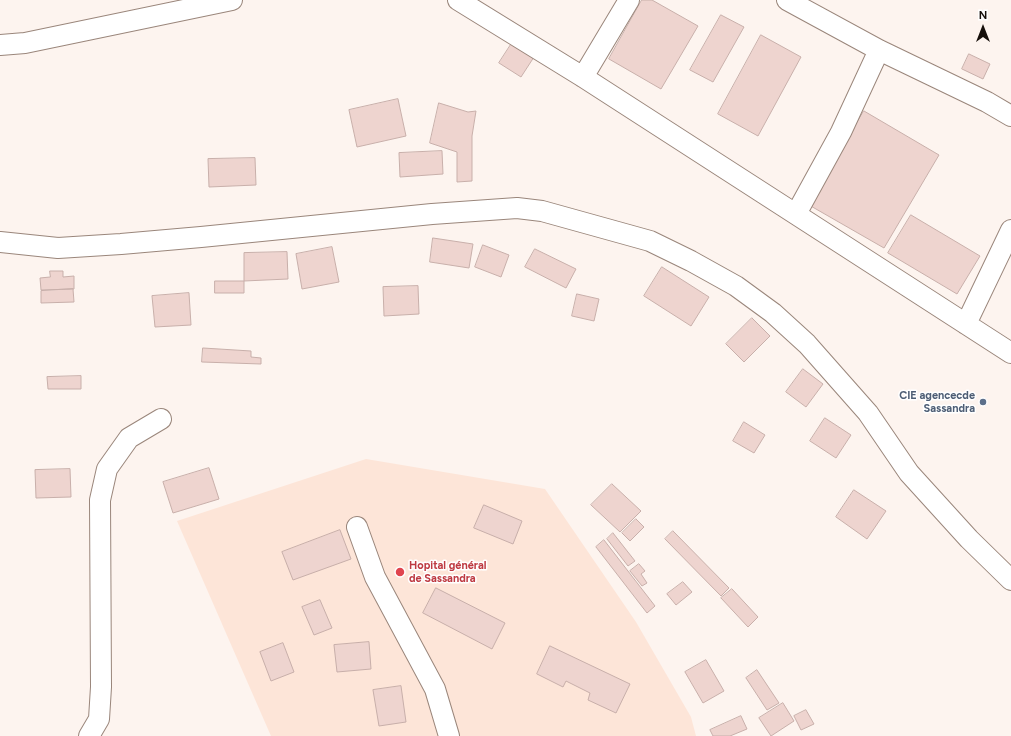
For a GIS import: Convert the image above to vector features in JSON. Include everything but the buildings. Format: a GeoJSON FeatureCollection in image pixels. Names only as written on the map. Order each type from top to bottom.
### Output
{"type":"FeatureCollection","features":[{"type":"Feature","properties":{"kind":"street"},"geometry":{"type":"LineString","coordinates":[[0,45],[25,43],[232,0]]}},
{"type":"Feature","properties":{"kind":"street"},"geometry":{"type":"LineString","coordinates":[[458,0],[583,77],[1011,353]]}},
{"type":"Feature","properties":{"kind":"street"},"geometry":{"type":"LineString","coordinates":[[583,77],[629,0]]}},
{"type":"Feature","properties":{"kind":"street"},"geometry":{"type":"LineString","coordinates":[[787,0],[880,50],[987,102],[1011,116]]}},
{"type":"Feature","properties":{"kind":"street"},"geometry":{"type":"LineString","coordinates":[[796,214],[840,132],[880,50]]}},
{"type":"Feature","properties":{"kind":"street"},"geometry":{"type":"LineString","coordinates":[[0,242],[58,248],[121,244],[432,214],[517,208],[542,211],[650,241],[691,261],[736,286],[773,313],[807,344],[868,413],[909,473],[969,540],[1011,580]]}},
{"type":"Feature","properties":{"kind":"street"},"geometry":{"type":"LineString","coordinates":[[966,324],[1011,230]]}},
{"type":"Feature","properties":{"kind":"street"},"geometry":{"type":"LineString","coordinates":[[89,736],[99,719],[101,687],[100,500],[107,469],[130,438],[161,419]]}},
{"type":"Feature","properties":{"kind":"street"},"geometry":{"type":"LineString","coordinates":[[357,527],[375,577],[435,689],[449,736]]}},
{"type":"Feature","properties":{"kind":"shaded area","name":"Hopital général de Sassandra"},"geometry":{"type":"Polygon","coordinates":[[[366,459],[545,489],[636,622],[691,717],[696,736],[271,736],[177,521],[366,459]]]}},
{"type":"Feature","properties":{"kind":"place","name":"CIE agencecde Sassandra"},"geometry":{"type":"Point","coordinates":[983,402]}},
{"type":"Feature","properties":{"kind":"place","name":"Hopital général de Sassandra"},"geometry":{"type":"Point","coordinates":[400,572]}}]}
